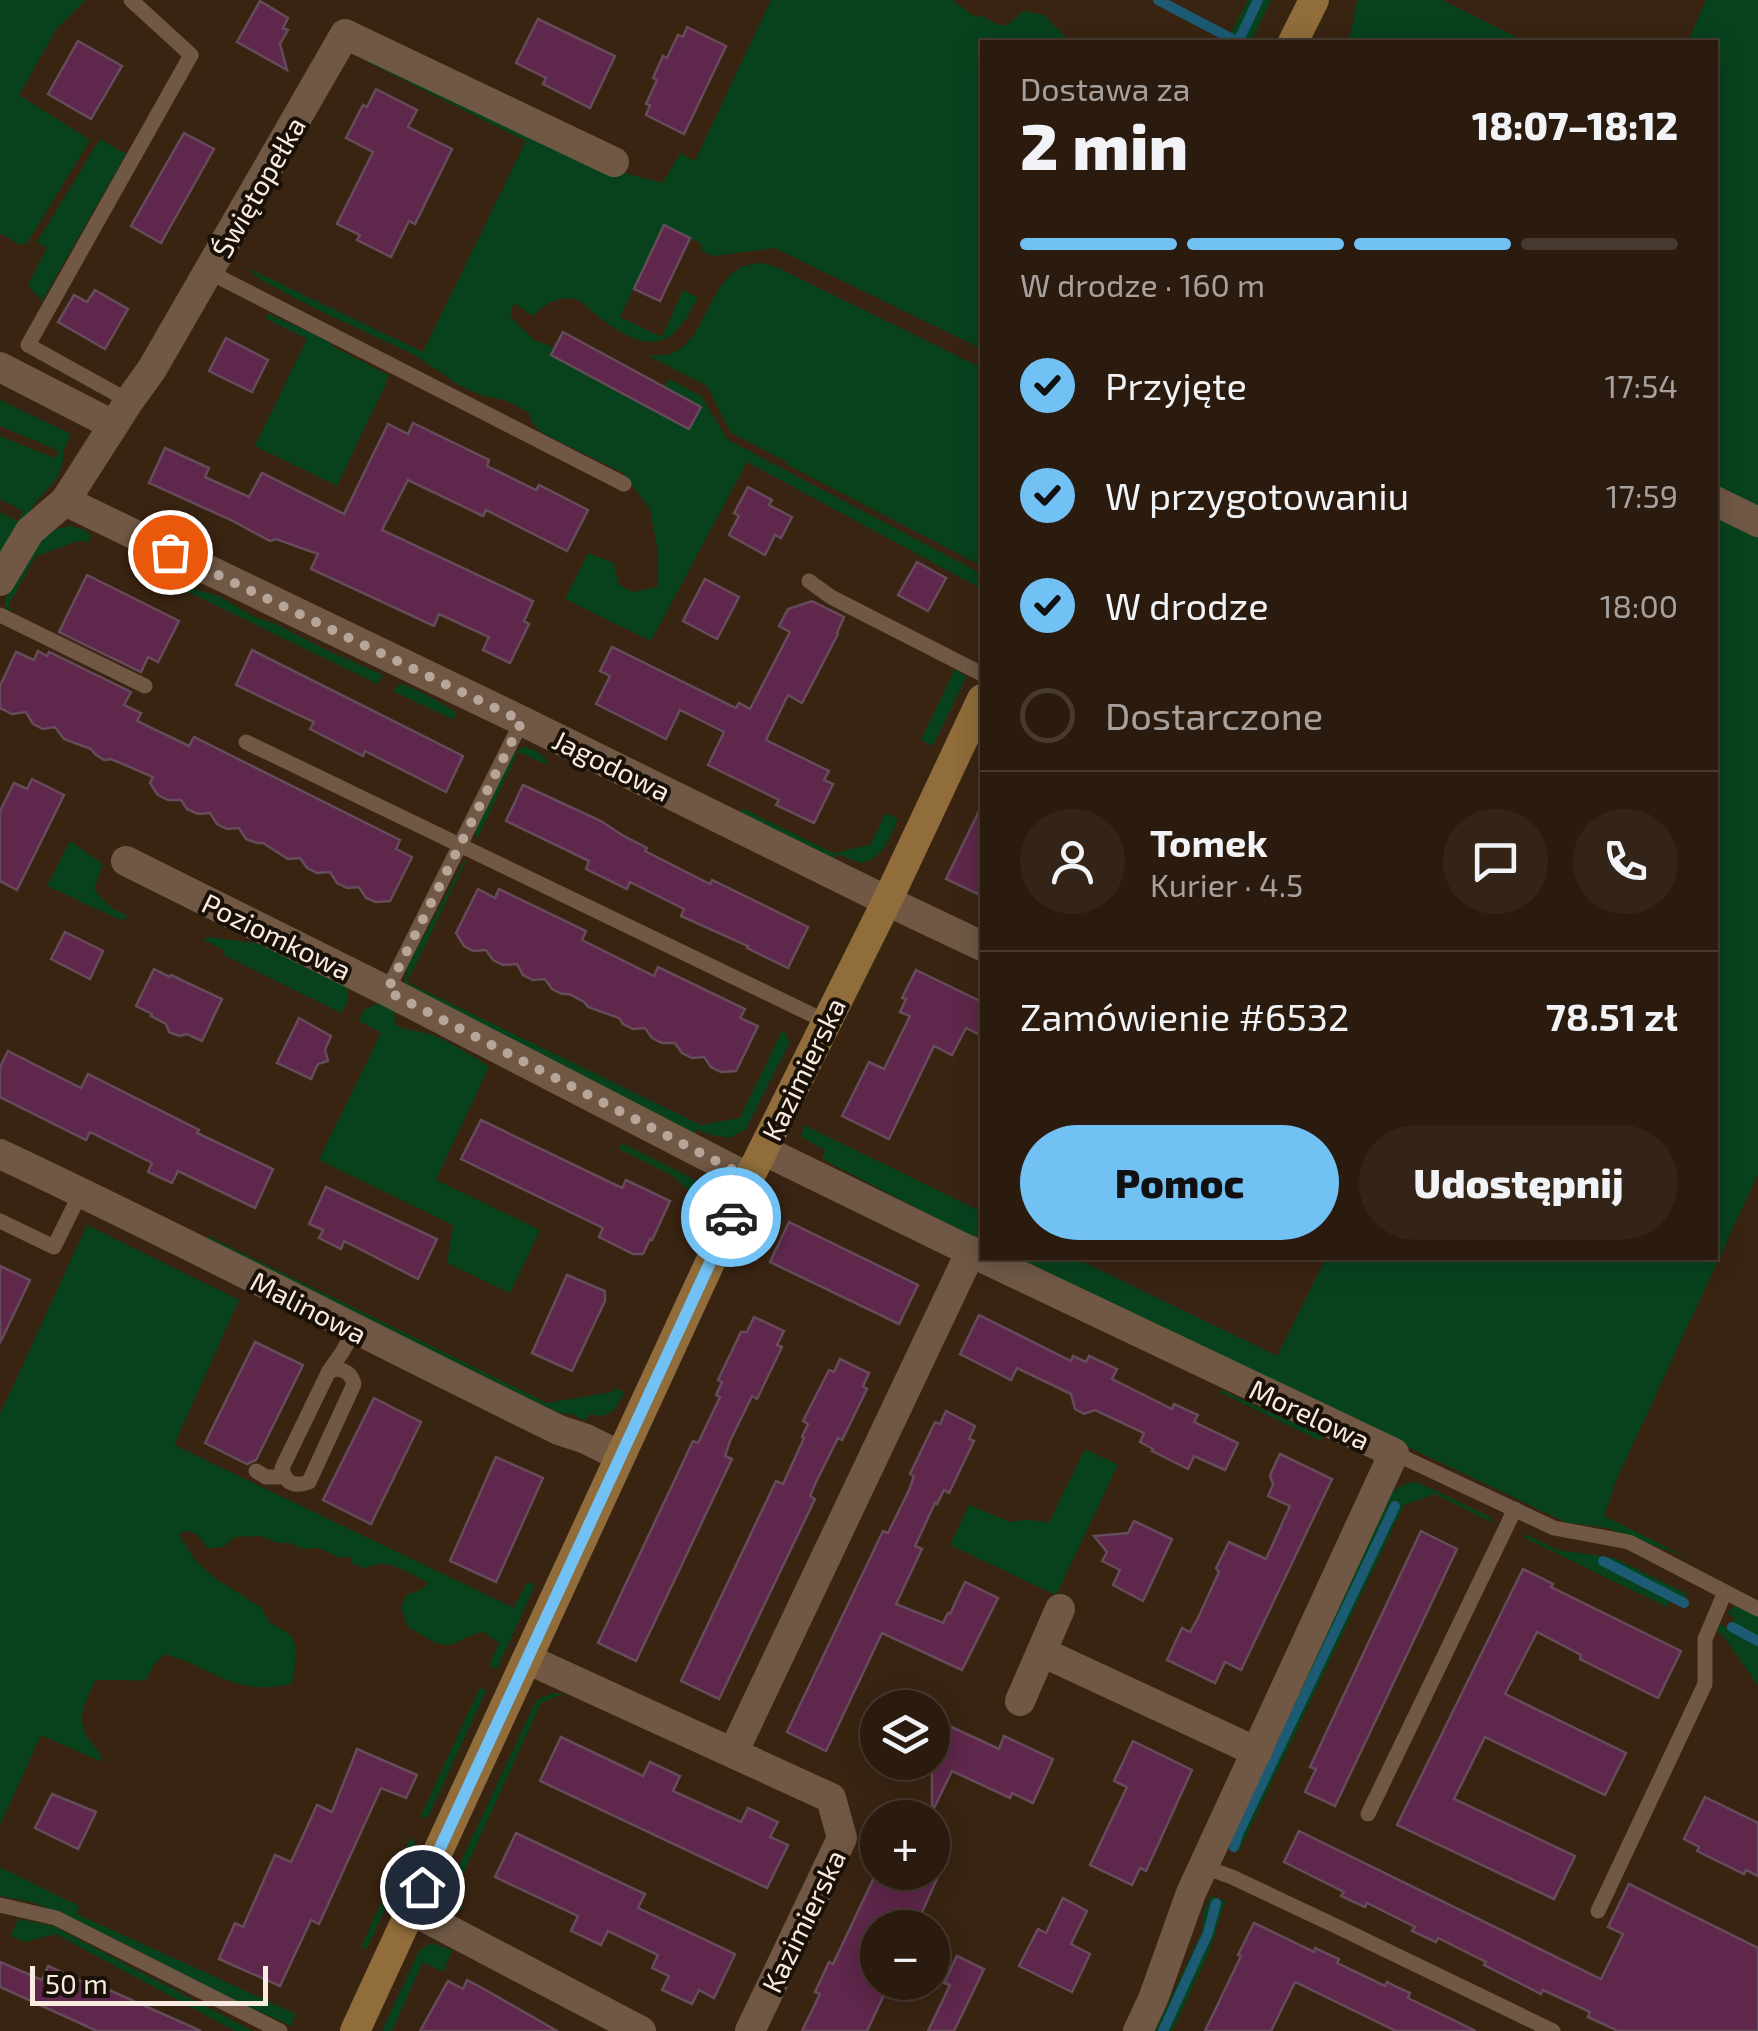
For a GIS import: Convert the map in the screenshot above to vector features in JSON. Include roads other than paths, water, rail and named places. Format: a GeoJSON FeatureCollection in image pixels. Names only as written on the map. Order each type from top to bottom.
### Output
{"type":"FeatureCollection","features":[{"type":"Feature","properties":{"kind":"street"},"geometry":{"type":"LineString","coordinates":[[1295,40],[1314,0]]}},
{"type":"Feature","properties":{"kind":"street","name":"Świętopełka"},"geometry":{"type":"LineString","coordinates":[[0,581],[30,531],[65,501],[152,369],[346,34],[614,162]]}},
{"type":"Feature","properties":{"kind":"street"},"geometry":{"type":"LineString","coordinates":[[0,367],[121,413]]}},
{"type":"Feature","properties":{"kind":"street","name":"Jagodowa"},"geometry":{"type":"LineString","coordinates":[[65,501],[980,945]]}},
{"type":"Feature","properties":{"kind":"street"},"geometry":{"type":"LineString","coordinates":[[1718,502],[1758,522]]}},
{"type":"Feature","properties":{"kind":"street","name":"Kazimierska"},"geometry":{"type":"LineString","coordinates":[[355,2031],[749,1178],[980,703]]}},
{"type":"Feature","properties":{"kind":"street","name":"Poziomkowa"},"geometry":{"type":"LineString","coordinates":[[126,861],[749,1178]]}},
{"type":"Feature","properties":{"kind":"street","name":"Morelowa"},"geometry":{"type":"LineString","coordinates":[[763,1150],[979,1255]]}},
{"type":"Feature","properties":{"kind":"street","name":"Malinowa"},"geometry":{"type":"LineString","coordinates":[[0,1154],[559,1430],[620,1456]]}},
{"type":"Feature","properties":{"kind":"street"},"geometry":{"type":"LineString","coordinates":[[734,1753],[862,1484],[979,1255]]}},
{"type":"Feature","properties":{"kind":"street","name":"Morelowa"},"geometry":{"type":"LineString","coordinates":[[989,1260],[1394,1454],[1191,1893],[1138,2031]]}},
{"type":"Feature","properties":{"kind":"street"},"geometry":{"type":"LineString","coordinates":[[1020,1701],[1060,1609]]}},
{"type":"Feature","properties":{"kind":"street"},"geometry":{"type":"LineString","coordinates":[[1042,1652],[1258,1752]]}},
{"type":"Feature","properties":{"kind":"street","name":"Kazimierska"},"geometry":{"type":"LineString","coordinates":[[527,1658],[832,1798],[842,1838],[750,2031]]}},
{"type":"Feature","properties":{"kind":"street"},"geometry":{"type":"LineString","coordinates":[[411,1910],[641,2031]]}},
{"type":"Feature","properties":{"kind":"lane"},"geometry":{"type":"LineString","coordinates":[[121,413],[28,344],[191,55],[131,0]]}},
{"type":"Feature","properties":{"kind":"lane"},"geometry":{"type":"LineString","coordinates":[[209,272],[624,484]]}},
{"type":"Feature","properties":{"kind":"lane"},"geometry":{"type":"LineString","coordinates":[[809,581],[980,673]]}},
{"type":"Feature","properties":{"kind":"lane"},"geometry":{"type":"LineString","coordinates":[[0,616],[144,686]]}},
{"type":"Feature","properties":{"kind":"lane"},"geometry":{"type":"LineString","coordinates":[[387,991],[522,721]]}},
{"type":"Feature","properties":{"kind":"lane"},"geometry":{"type":"LineString","coordinates":[[246,742],[827,1022]]}},
{"type":"Feature","properties":{"kind":"lane"},"geometry":{"type":"LineString","coordinates":[[0,1221],[54,1247],[81,1192]]}},
{"type":"Feature","properties":{"kind":"lane"},"geometry":{"type":"LineString","coordinates":[[329,1371],[346,1370],[354,1384],[309,1482],[291,1484],[282,1468],[329,1371],[354,1330]]}},
{"type":"Feature","properties":{"kind":"lane"},"geometry":{"type":"LineString","coordinates":[[1394,1454],[1554,1528],[1629,1542],[1758,1608]]}},
{"type":"Feature","properties":{"kind":"lane"},"geometry":{"type":"LineString","coordinates":[[256,1471],[266,1477],[284,1477]]}},
{"type":"Feature","properties":{"kind":"lane"},"geometry":{"type":"LineString","coordinates":[[1368,1814],[1515,1509]]}},
{"type":"Feature","properties":{"kind":"lane"},"geometry":{"type":"LineString","coordinates":[[1598,1911],[1704,1684],[1705,1638],[1725,1592]]}},
{"type":"Feature","properties":{"kind":"lane"},"geometry":{"type":"LineString","coordinates":[[1204,1867],[1553,2031]]}},
{"type":"Feature","properties":{"kind":"lane"},"geometry":{"type":"LineString","coordinates":[[0,1906],[56,1918],[280,2031]]}},
{"type":"Feature","properties":{"kind":"waterway"},"geometry":{"type":"LineString","coordinates":[[1158,0],[1234,40]]}},
{"type":"Feature","properties":{"kind":"waterway"},"geometry":{"type":"LineString","coordinates":[[1239,40],[1258,0]]}},
{"type":"Feature","properties":{"kind":"waterway"},"geometry":{"type":"LineString","coordinates":[[1234,1847],[1395,1506]]}},
{"type":"Feature","properties":{"kind":"waterway"},"geometry":{"type":"LineString","coordinates":[[1603,1561],[1684,1603]]}},
{"type":"Feature","properties":{"kind":"waterway"},"geometry":{"type":"LineString","coordinates":[[1732,1627],[1758,1641]]}},
{"type":"Feature","properties":{"kind":"waterway"},"geometry":{"type":"LineString","coordinates":[[1163,2031],[1208,1933],[1216,1903]]}}]}
